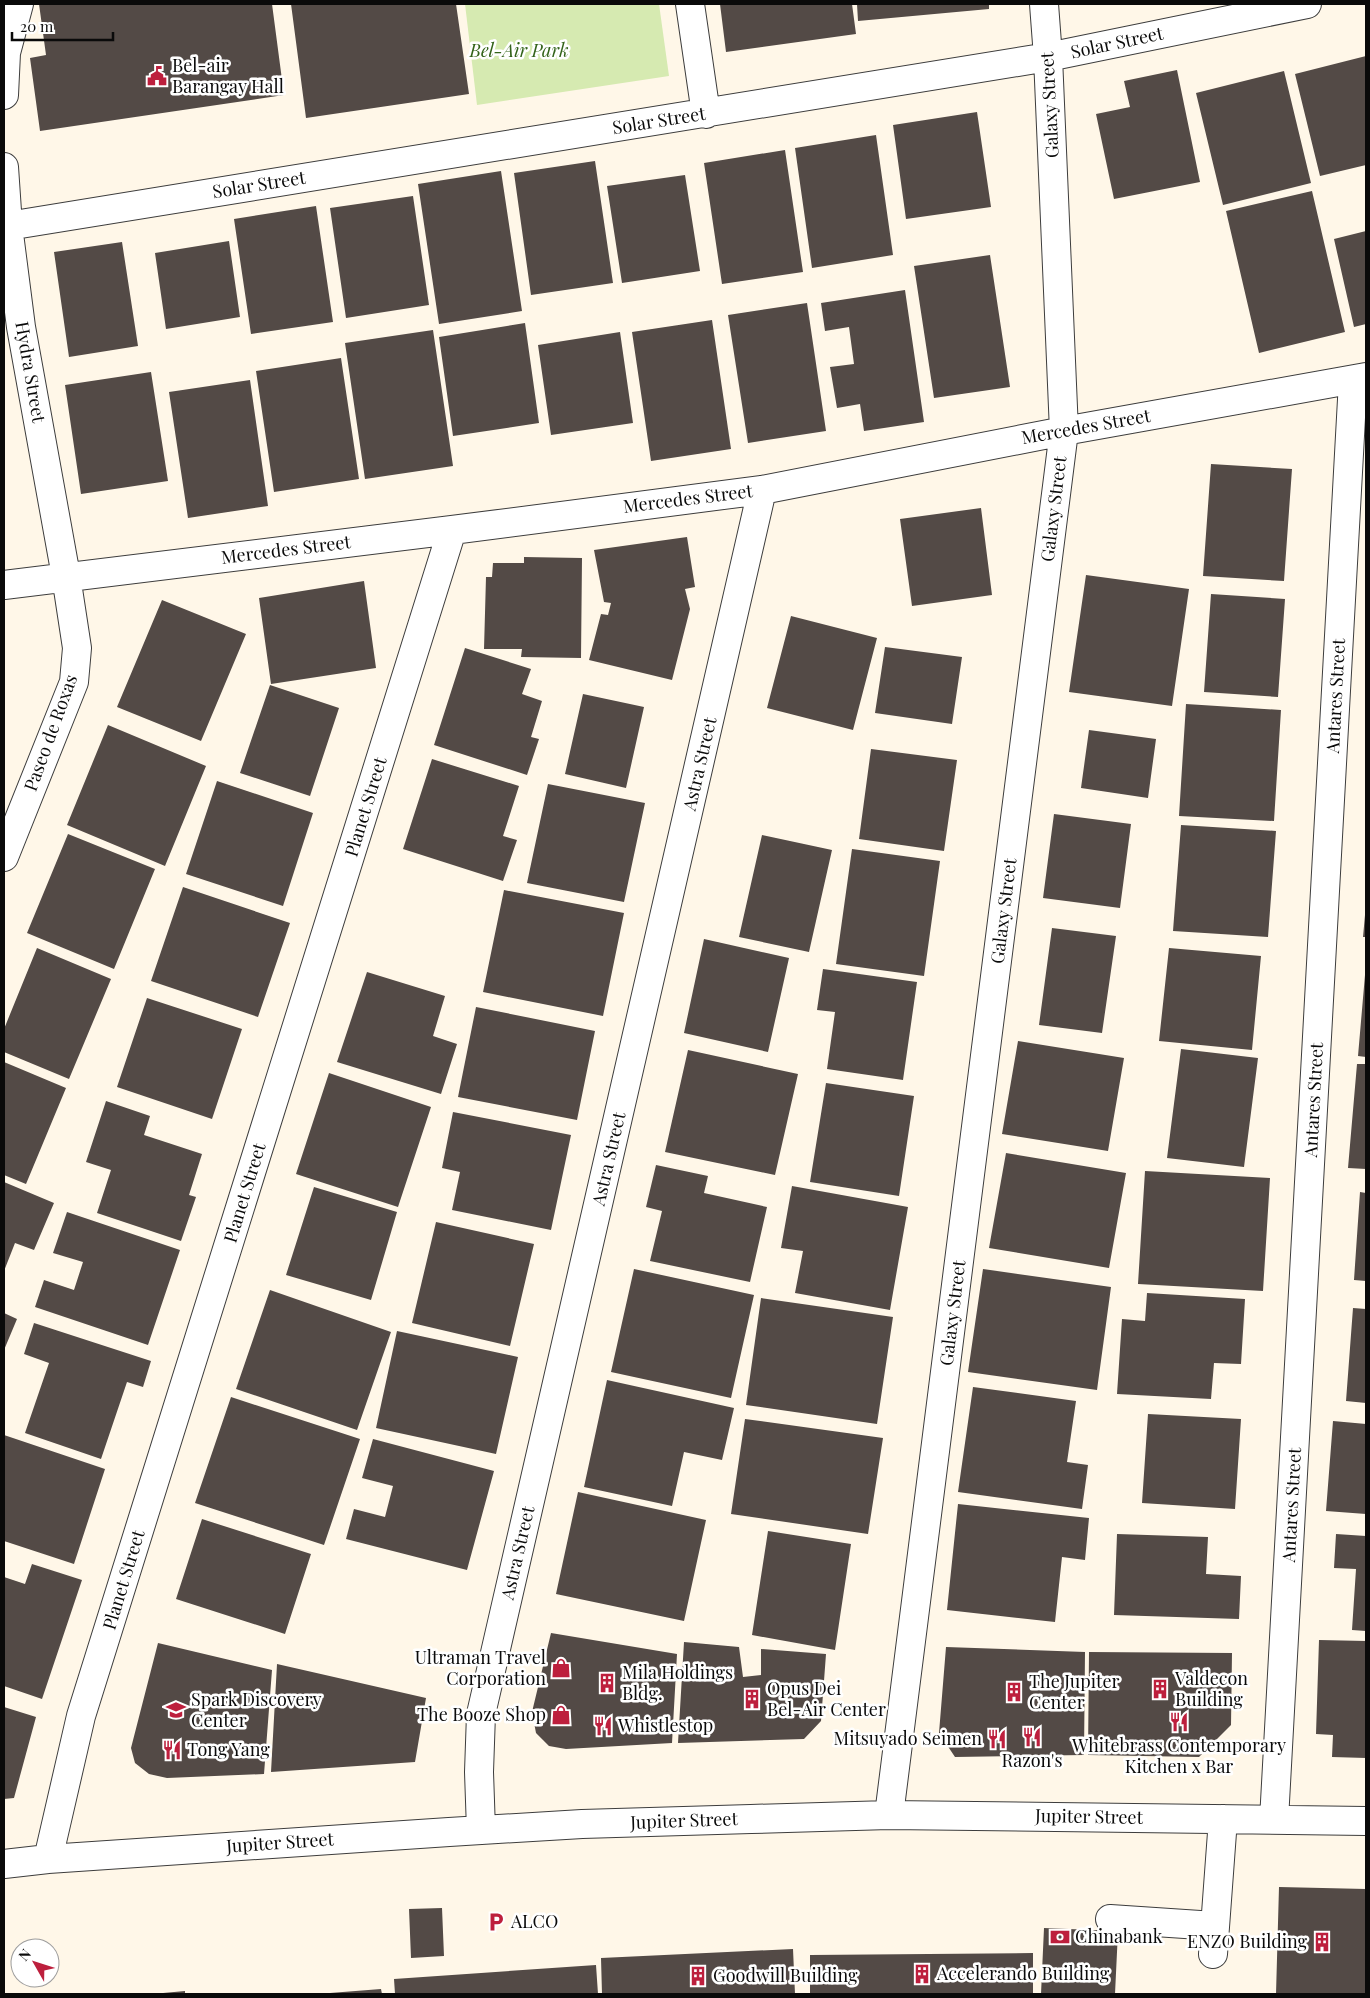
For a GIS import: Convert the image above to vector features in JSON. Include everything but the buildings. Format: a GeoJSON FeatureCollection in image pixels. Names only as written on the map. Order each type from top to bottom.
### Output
{"type":"FeatureCollection","features":[{"type":"Feature","properties":{"kind":"street"},"geometry":{"type":"LineString","coordinates":[[4,95],[6,53],[19,4]]}},
{"type":"Feature","properties":{"kind":"street"},"geometry":{"type":"LineString","coordinates":[[690,4],[706,114]]}},
{"type":"Feature","properties":{"kind":"street","name":"Galaxy Street"},"geometry":{"type":"LineString","coordinates":[[889,1815],[1064,431],[1048,57],[1044,4]]}},
{"type":"Feature","properties":{"kind":"street","name":"Solar Street"},"geometry":{"type":"LineString","coordinates":[[8,226],[1048,57],[1307,4]]}},
{"type":"Feature","properties":{"kind":"street","name":"Hydra Street"},"geometry":{"type":"LineString","coordinates":[[4,167],[8,226],[21,327],[66,576]]}},
{"type":"Feature","properties":{"kind":"street","name":"Mercedes Street"},"geometry":{"type":"LineString","coordinates":[[4,585],[762,490],[1064,431],[1360,379]]}},
{"type":"Feature","properties":{"kind":"street","name":"Antares Street"},"geometry":{"type":"LineString","coordinates":[[1274,1820],[1360,379]]}},
{"type":"Feature","properties":{"kind":"street","name":"Astra Street"},"geometry":{"type":"LineString","coordinates":[[481,1830],[479,1772],[481,1714],[762,490]]}},
{"type":"Feature","properties":{"kind":"street","name":"Planet Street"},"geometry":{"type":"LineString","coordinates":[[48,1859],[84,1706],[452,530]]}},
{"type":"Feature","properties":{"kind":"street","name":"Paseo de Roxas"},"geometry":{"type":"LineString","coordinates":[[4,857],[74,682],[77,648],[66,576]]}},
{"type":"Feature","properties":{"kind":"street","name":"Jupiter Street"},"geometry":{"type":"LineString","coordinates":[[4,1864],[48,1859],[592,1824],[889,1815],[1366,1821]]}},
{"type":"Feature","properties":{"kind":"street"},"geometry":{"type":"LineString","coordinates":[[1213,1954],[1223,1819]]}},
{"type":"Feature","properties":{"kind":"street"},"geometry":{"type":"LineString","coordinates":[[1110,1920],[1215,1926]]}},
{"type":"Feature","properties":{"kind":"green space","name":"Bel-Air Park"},"geometry":{"type":"Polygon","coordinates":[[[465,4],[659,4],[669,76],[477,105],[465,4]]]}},
{"type":"Feature","properties":{"kind":"place","name":"Bel-air Barangay Hall"},"geometry":{"type":"Point","coordinates":[157,76]}},
{"type":"Feature","properties":{"kind":"place","name":"Ultraman Travel Corporation"},"geometry":{"type":"Point","coordinates":[561,1668]}},
{"type":"Feature","properties":{"kind":"place","name":"Mila Holdings Bldg."},"geometry":{"type":"Point","coordinates":[607,1683]}},
{"type":"Feature","properties":{"kind":"place","name":"Valdecon Building"},"geometry":{"type":"Point","coordinates":[1160,1689]}},
{"type":"Feature","properties":{"kind":"place","name":"The Jupiter Center"},"geometry":{"type":"Point","coordinates":[1014,1692]}},
{"type":"Feature","properties":{"kind":"place","name":"Opus Dei Bel-Air Center"},"geometry":{"type":"Point","coordinates":[752,1699]}},
{"type":"Feature","properties":{"kind":"place","name":"Spark Discovery Center"},"geometry":{"type":"Point","coordinates":[176,1710]}},
{"type":"Feature","properties":{"kind":"place","name":"The Booze Shop"},"geometry":{"type":"Point","coordinates":[561,1715]}},
{"type":"Feature","properties":{"kind":"place","name":"Whitebrass Contemporary Kitchen x Bar"},"geometry":{"type":"Point","coordinates":[1179,1722]}},
{"type":"Feature","properties":{"kind":"place","name":"Whistlestop"},"geometry":{"type":"Point","coordinates":[603,1726]}},
{"type":"Feature","properties":{"kind":"place","name":"Razon's"},"geometry":{"type":"Point","coordinates":[1032,1737]}},
{"type":"Feature","properties":{"kind":"place","name":"Mitsuyado Seimen"},"geometry":{"type":"Point","coordinates":[997,1739]}},
{"type":"Feature","properties":{"kind":"place","name":"Tong Yang"},"geometry":{"type":"Point","coordinates":[172,1750]}},
{"type":"Feature","properties":{"kind":"place","name":"ALCO"},"geometry":{"type":"Point","coordinates":[496,1922]}},
{"type":"Feature","properties":{"kind":"place","name":"Chinabank"},"geometry":{"type":"Point","coordinates":[1060,1937]}},
{"type":"Feature","properties":{"kind":"place","name":"ENZO Building"},"geometry":{"type":"Point","coordinates":[1322,1942]}},
{"type":"Feature","properties":{"kind":"place","name":"Accelerando Building"},"geometry":{"type":"Point","coordinates":[922,1974]}},
{"type":"Feature","properties":{"kind":"place","name":"Goodwill Building"},"geometry":{"type":"Point","coordinates":[698,1976]}}]}
